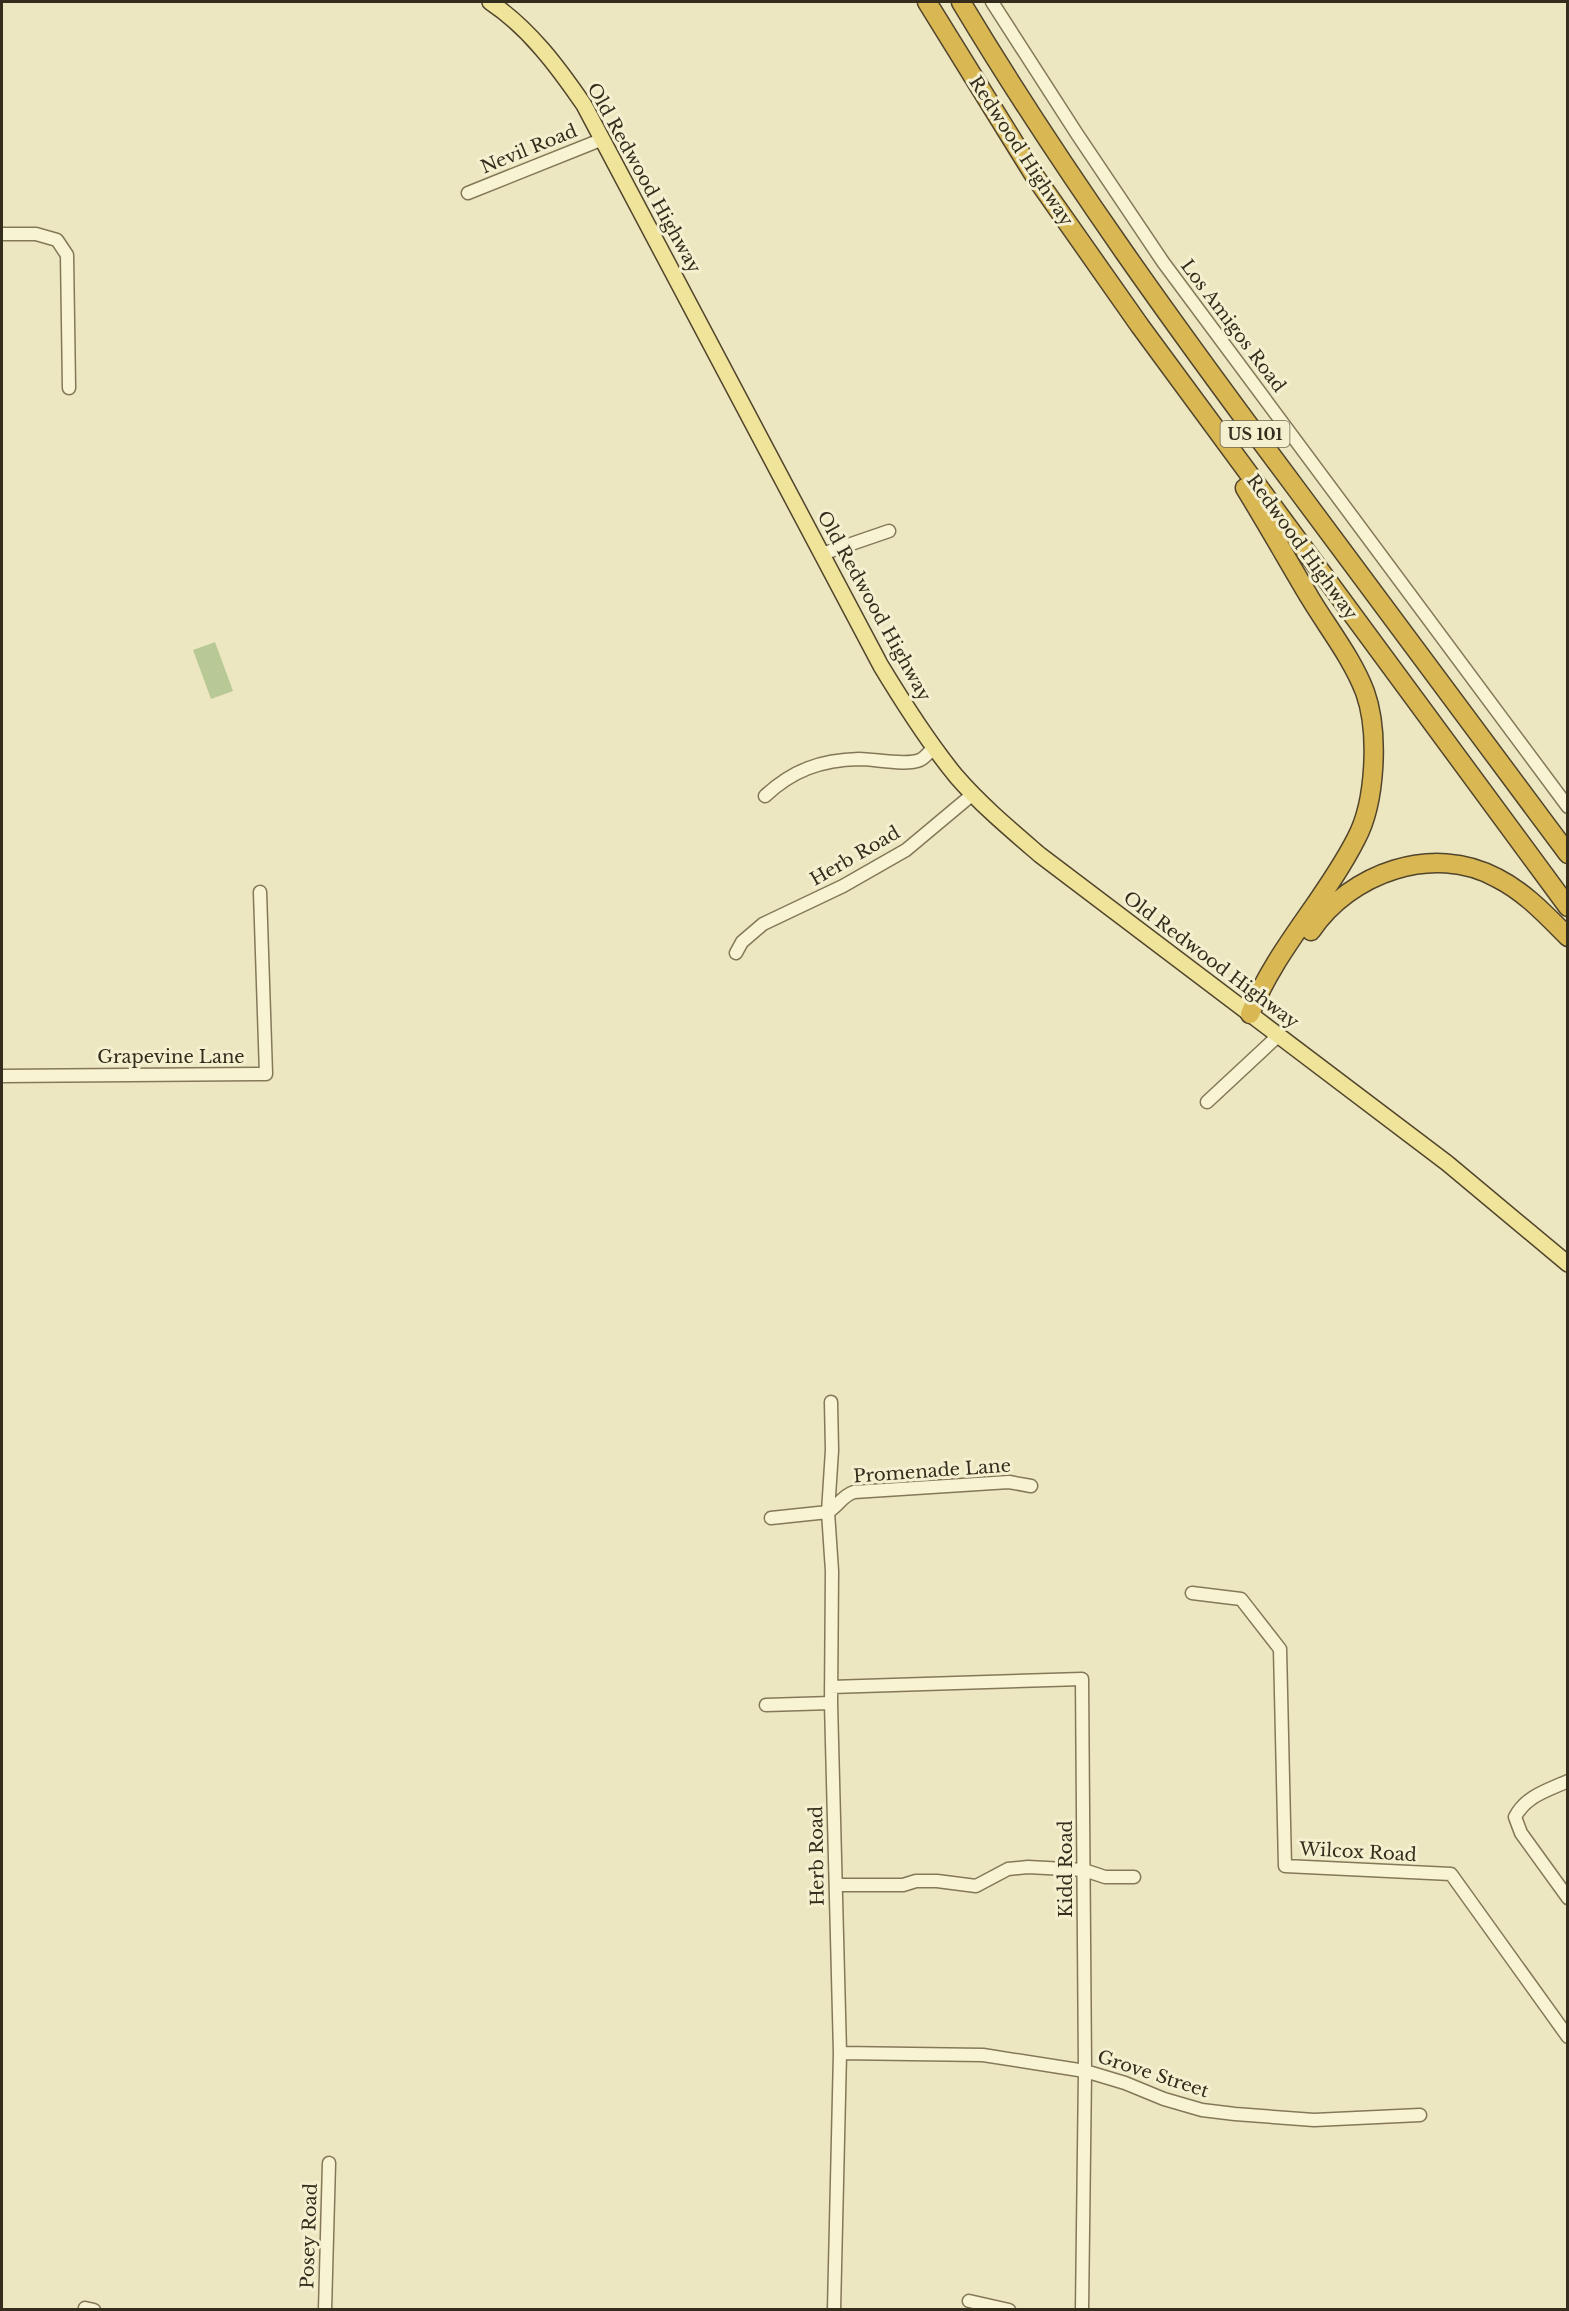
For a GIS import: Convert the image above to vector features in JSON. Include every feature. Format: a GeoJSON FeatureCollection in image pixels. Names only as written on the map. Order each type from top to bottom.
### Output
{"type":"FeatureCollection","features":[{"type":"Feature","properties":{"kind":"highway","name":"Redwood Highway"},"geometry":{"type":"LineString","coordinates":[[927,2],[1036,178],[1197,405],[1568,907]]}},
{"type":"Feature","properties":{"kind":"highway","name":"Redwood Highway"},"geometry":{"type":"LineString","coordinates":[[961,2],[1053,149],[1113,238],[1221,388],[1568,854]]}},
{"type":"Feature","properties":{"kind":"highway"},"geometry":{"type":"LineString","coordinates":[[1197,405],[1344,652],[1364,690],[1371,711],[1373,732],[1371,788],[1358,837],[1261,986],[1250,1014]]}},
{"type":"Feature","properties":{"kind":"highway"},"geometry":{"type":"LineString","coordinates":[[1250,1014],[1269,994],[1322,916],[1346,892],[1389,871],[1430,864],[1455,864],[1495,876],[1515,888],[1568,937]]}},
{"type":"Feature","properties":{"kind":"main road","name":"Old Redwood Highway"},"geometry":{"type":"LineString","coordinates":[[490,2],[531,37],[552,60],[584,105],[881,666],[934,747],[973,794],[1040,855],[1447,1163],[1568,1264]]}},
{"type":"Feature","properties":{"kind":"street","name":"Los Amigos Road"},"geometry":{"type":"LineString","coordinates":[[992,2],[1162,262],[1568,807]]}},
{"type":"Feature","properties":{"kind":"street","name":"Nevil Road"},"geometry":{"type":"LineString","coordinates":[[468,193],[603,139]]}},
{"type":"Feature","properties":{"kind":"street"},"geometry":{"type":"LineString","coordinates":[[2,234],[36,234],[57,240],[67,255],[69,388]]}},
{"type":"Feature","properties":{"kind":"street"},"geometry":{"type":"LineString","coordinates":[[822,554],[889,531]]}},
{"type":"Feature","properties":{"kind":"street"},"geometry":{"type":"LineString","coordinates":[[765,796],[782,780],[803,770],[831,762],[858,759],[907,762],[921,760],[934,747]]}},
{"type":"Feature","properties":{"kind":"street","name":"Herb Road"},"geometry":{"type":"LineString","coordinates":[[736,953],[742,942],[763,924],[843,886],[906,850],[973,794]]}},
{"type":"Feature","properties":{"kind":"street","name":"Grapevine Lane"},"geometry":{"type":"LineString","coordinates":[[2,1076],[266,1074],[260,892]]}},
{"type":"Feature","properties":{"kind":"street"},"geometry":{"type":"LineString","coordinates":[[1207,1101],[1279,1035]]}},
{"type":"Feature","properties":{"kind":"street","name":"Herb Road"},"geometry":{"type":"LineString","coordinates":[[831,1402],[832,1450],[828,1512],[832,1571],[831,1703],[840,2053],[834,2310]]}},
{"type":"Feature","properties":{"kind":"street","name":"Promenade Lane"},"geometry":{"type":"LineString","coordinates":[[828,1512],[843,1496],[854,1492],[1009,1482],[1031,1486]]}},
{"type":"Feature","properties":{"kind":"street"},"geometry":{"type":"LineString","coordinates":[[771,1518],[828,1512]]}},
{"type":"Feature","properties":{"kind":"street","name":"Wilcox Road"},"geometry":{"type":"LineString","coordinates":[[1192,1593],[1241,1599],[1280,1649],[1285,1866],[1452,1875],[1568,2037]]}},
{"type":"Feature","properties":{"kind":"street","name":"Kidd Road"},"geometry":{"type":"LineString","coordinates":[[831,1687],[1082,1679],[1085,2071],[1082,2310]]}},
{"type":"Feature","properties":{"kind":"street"},"geometry":{"type":"LineString","coordinates":[[766,1705],[831,1703]]}},
{"type":"Feature","properties":{"kind":"street"},"geometry":{"type":"LineString","coordinates":[[1568,1781],[1529,1798],[1515,1817],[1521,1833],[1568,1898]]}},
{"type":"Feature","properties":{"kind":"street"},"geometry":{"type":"LineString","coordinates":[[836,1885],[903,1885],[916,1881],[936,1881],[976,1886],[1008,1869],[1028,1867],[1084,1870],[1105,1876],[1134,1876]]}},
{"type":"Feature","properties":{"kind":"street","name":"Grove Street"},"geometry":{"type":"LineString","coordinates":[[840,2053],[983,2055],[1085,2071],[1213,2112],[1314,2120],[1420,2115]]}},
{"type":"Feature","properties":{"kind":"street","name":"Posey Road"},"geometry":{"type":"LineString","coordinates":[[325,2310],[328,2163]]}},
{"type":"Feature","properties":{"kind":"street"},"geometry":{"type":"LineString","coordinates":[[969,2301],[1009,2310]]}},
{"type":"Feature","properties":{"kind":"green space"},"geometry":{"type":"Polygon","coordinates":[[[215,642],[233,691],[211,699],[193,650],[215,642]]]}}]}
